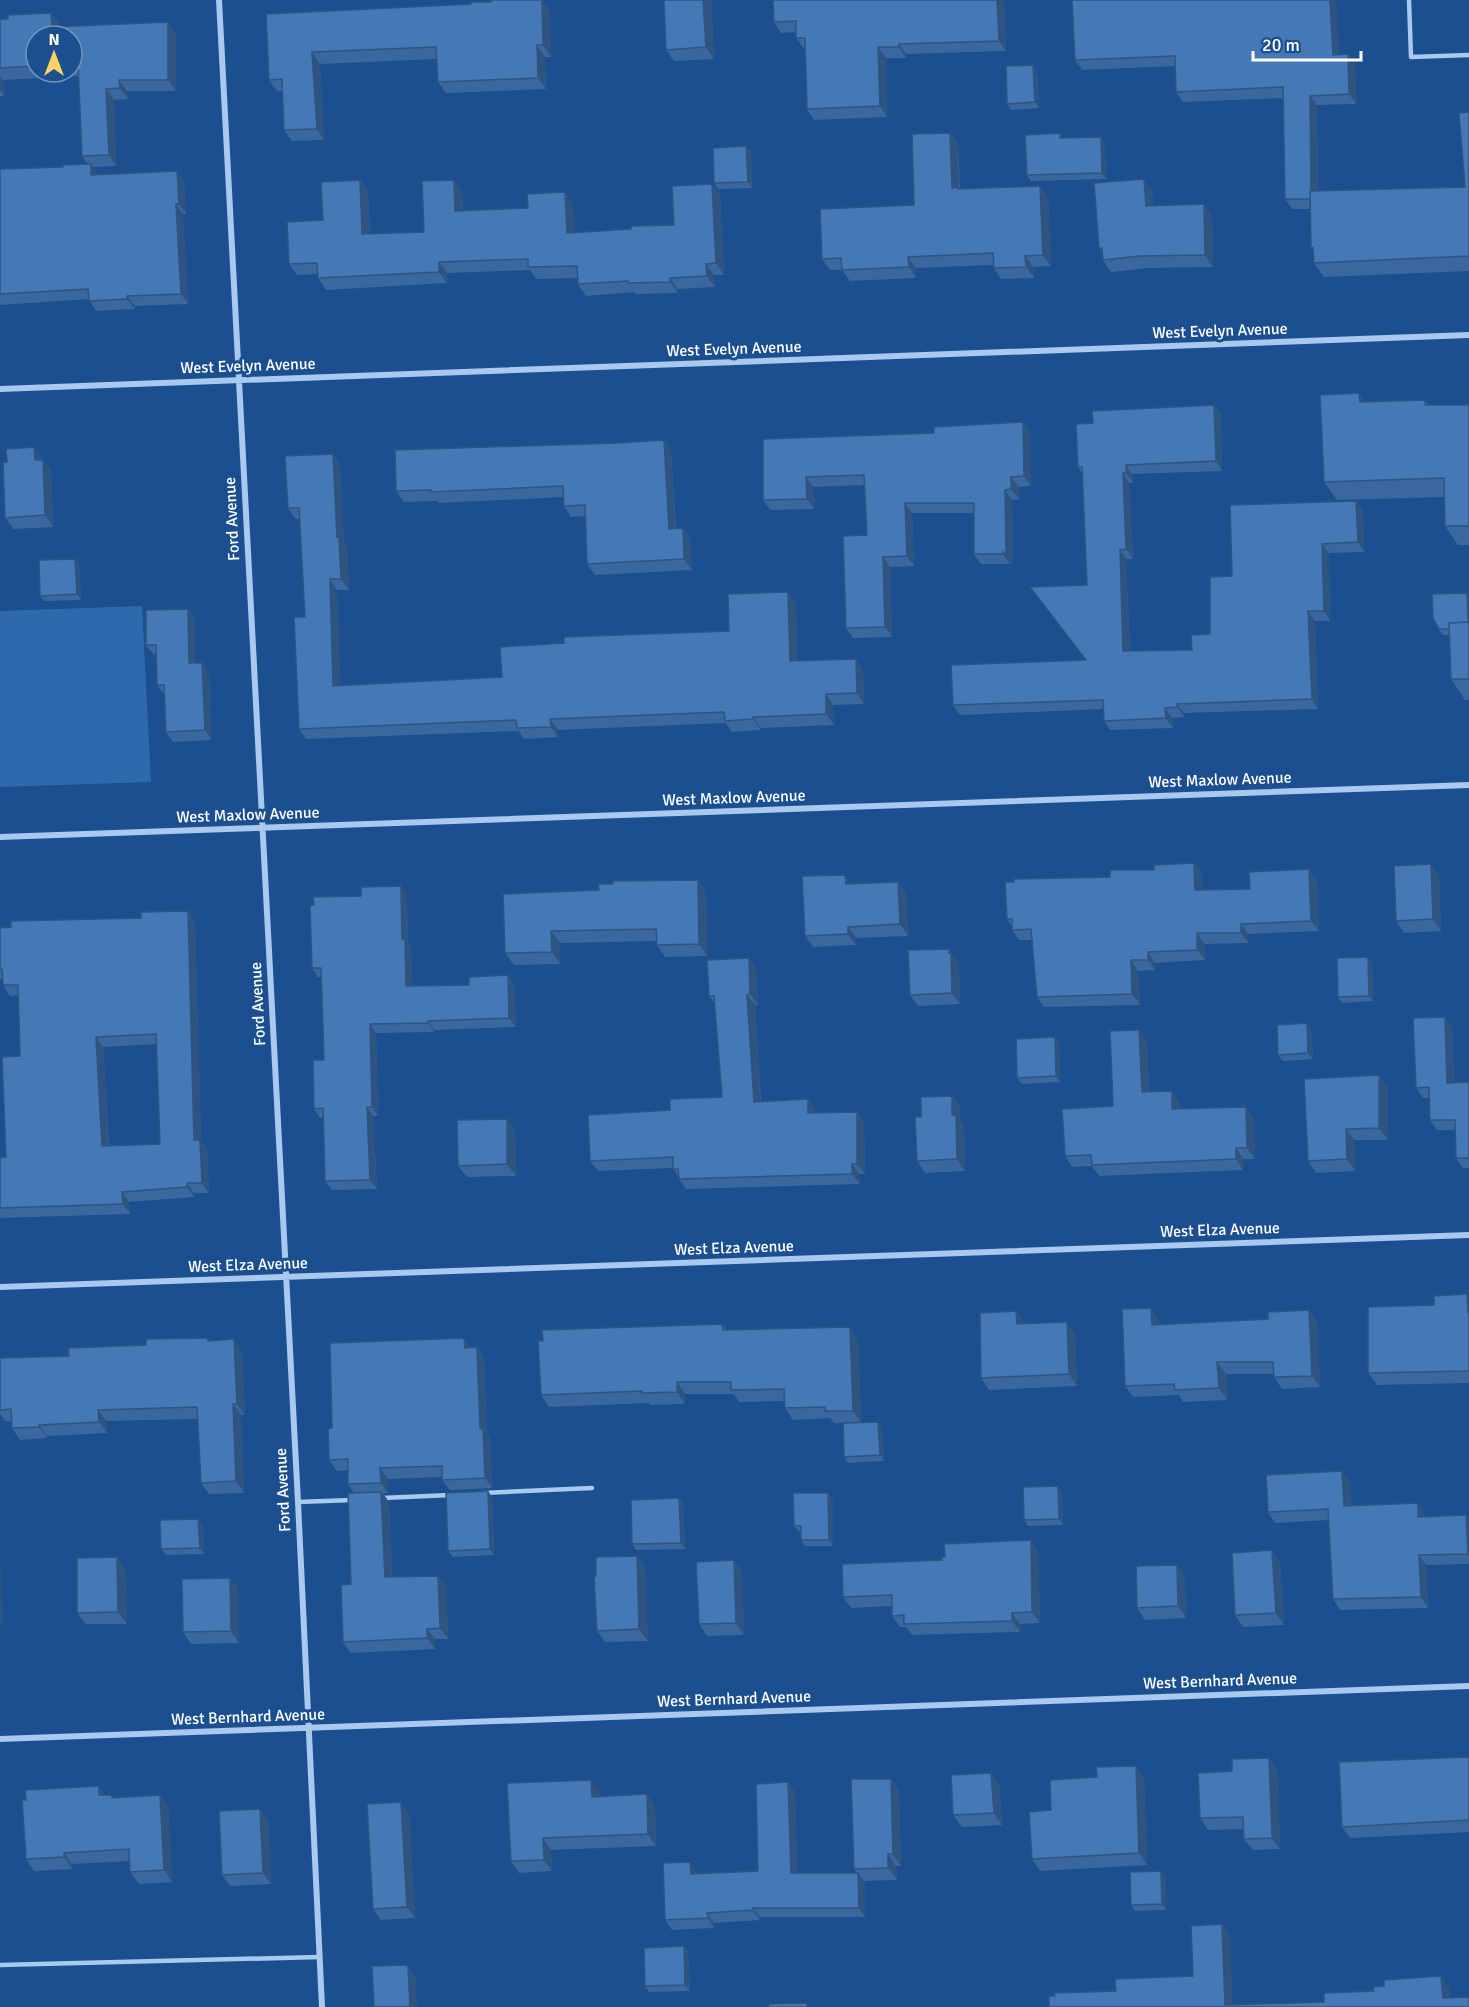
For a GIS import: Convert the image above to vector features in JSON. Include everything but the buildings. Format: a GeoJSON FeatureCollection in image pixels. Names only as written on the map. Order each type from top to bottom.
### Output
{"type":"FeatureCollection","features":[{"type":"Feature","properties":{"kind":"street","name":"Ford Avenue"},"geometry":{"type":"LineString","coordinates":[[219,0],[298,1502],[322,2007]]}},
{"type":"Feature","properties":{"kind":"street","name":"West Evelyn Avenue"},"geometry":{"type":"LineString","coordinates":[[0,389],[1469,335]]}},
{"type":"Feature","properties":{"kind":"street","name":"West Maxlow Avenue"},"geometry":{"type":"LineString","coordinates":[[0,837],[1469,785]]}},
{"type":"Feature","properties":{"kind":"street","name":"West Elza Avenue"},"geometry":{"type":"LineString","coordinates":[[0,1287],[1469,1235]]}},
{"type":"Feature","properties":{"kind":"street","name":"West Bernhard Avenue"},"geometry":{"type":"LineString","coordinates":[[0,1738],[1469,1686]]}},
{"type":"Feature","properties":{"kind":"lane"},"geometry":{"type":"LineString","coordinates":[[1409,0],[1411,57],[1469,55]]}},
{"type":"Feature","properties":{"kind":"lane"},"geometry":{"type":"LineString","coordinates":[[475,1494],[592,1488]]}},
{"type":"Feature","properties":{"kind":"lane"},"geometry":{"type":"LineString","coordinates":[[381,1498],[463,1494]]}},
{"type":"Feature","properties":{"kind":"lane"},"geometry":{"type":"LineString","coordinates":[[298,1502],[357,1499]]}},
{"type":"Feature","properties":{"kind":"lane"},"geometry":{"type":"LineString","coordinates":[[0,1965],[320,1957]]}},
{"type":"Feature","properties":{"kind":"shaded area"},"geometry":{"type":"Polygon","coordinates":[[[142,606],[151,782],[0,787],[0,611],[142,606]]]}}]}
